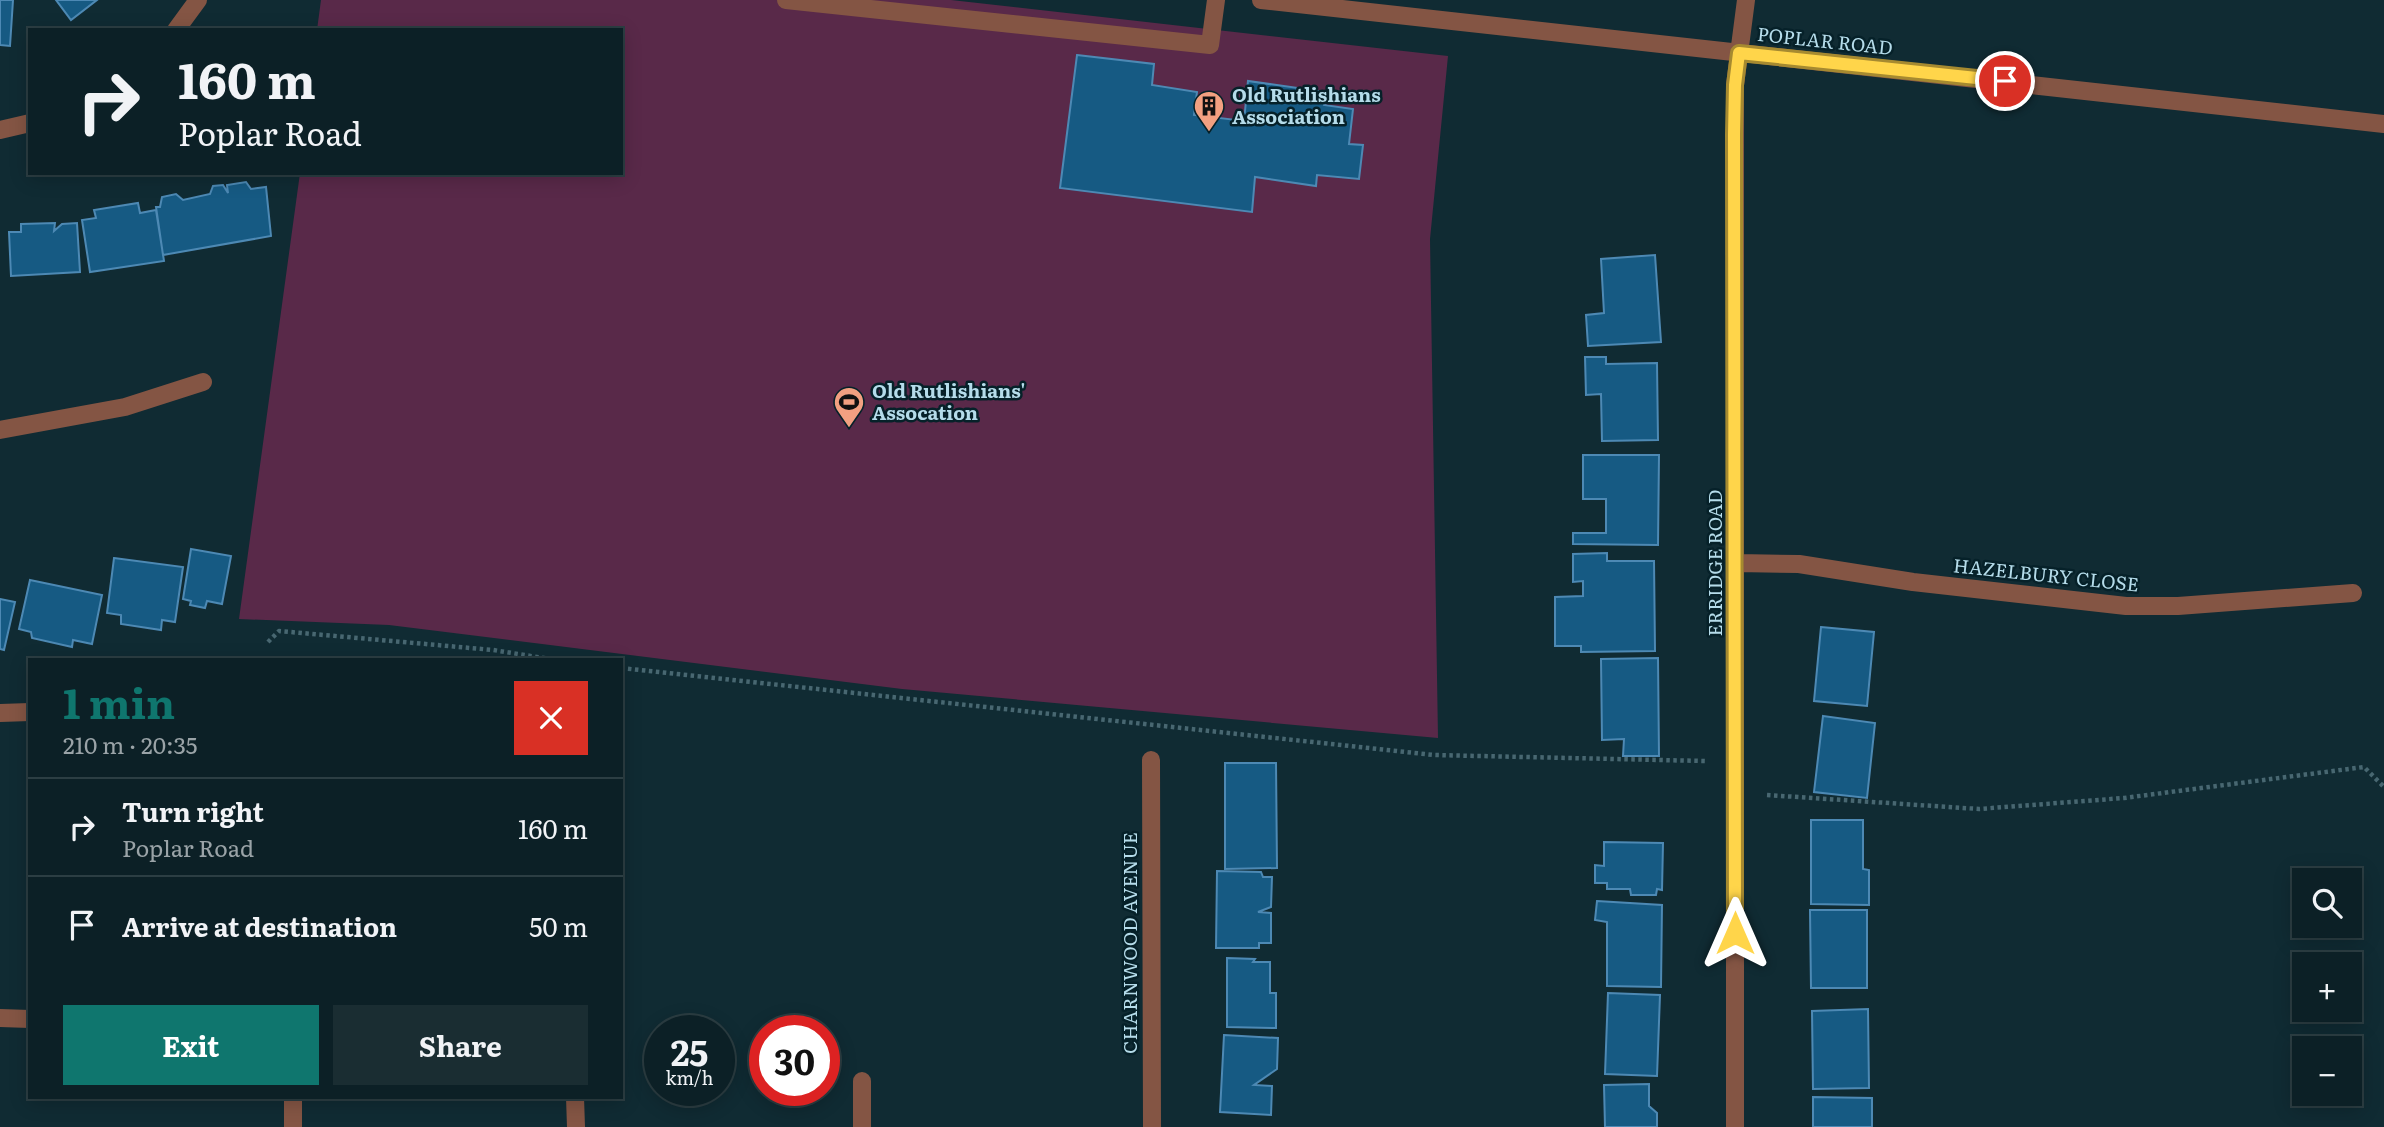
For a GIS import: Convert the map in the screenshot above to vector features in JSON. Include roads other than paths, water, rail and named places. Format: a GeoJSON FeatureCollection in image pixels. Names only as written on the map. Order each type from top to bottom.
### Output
{"type":"FeatureCollection","features":[{"type":"Feature","properties":{"kind":"street"},"geometry":{"type":"LineString","coordinates":[[177,28],[198,0]]}},
{"type":"Feature","properties":{"kind":"street"},"geometry":{"type":"LineString","coordinates":[[786,0],[1210,45],[1216,0]]}},
{"type":"Feature","properties":{"kind":"street","name":"POPLAR ROAD"},"geometry":{"type":"LineString","coordinates":[[1261,0],[2384,124]]}},
{"type":"Feature","properties":{"kind":"street","name":"ERRIDGE ROAD"},"geometry":{"type":"LineString","coordinates":[[1735,1127],[1737,563],[1734,172],[1735,85],[1746,0]]}},
{"type":"Feature","properties":{"kind":"street"},"geometry":{"type":"LineString","coordinates":[[0,130],[28,123]]}},
{"type":"Feature","properties":{"kind":"street"},"geometry":{"type":"LineString","coordinates":[[0,430],[125,407],[202,382]]}},
{"type":"Feature","properties":{"kind":"street","name":"HAZELBURY CLOSE"},"geometry":{"type":"LineString","coordinates":[[1737,563],[1799,564],[1913,582],[2126,606],[2178,606],[2353,593]]}},
{"type":"Feature","properties":{"kind":"street"},"geometry":{"type":"LineString","coordinates":[[0,713],[28,712]]}},
{"type":"Feature","properties":{"kind":"street","name":"CHARNWOOD AVENUE"},"geometry":{"type":"LineString","coordinates":[[1151,760],[1152,1127]]}},
{"type":"Feature","properties":{"kind":"street"},"geometry":{"type":"LineString","coordinates":[[0,1018],[28,1019]]}},
{"type":"Feature","properties":{"kind":"street"},"geometry":{"type":"LineString","coordinates":[[862,1081],[862,1127]]}},
{"type":"Feature","properties":{"kind":"street"},"geometry":{"type":"LineString","coordinates":[[293,1099],[293,1127]]}},
{"type":"Feature","properties":{"kind":"street"},"geometry":{"type":"LineString","coordinates":[[575,1099],[576,1127]]}},
{"type":"Feature","properties":{"kind":"place","name":"Old Rutlishians Association"},"geometry":{"type":"Point","coordinates":[1209,133]}},
{"type":"Feature","properties":{"kind":"place","name":"Old Rutlishians' Assocation"},"geometry":{"type":"Point","coordinates":[849,429]}}]}
